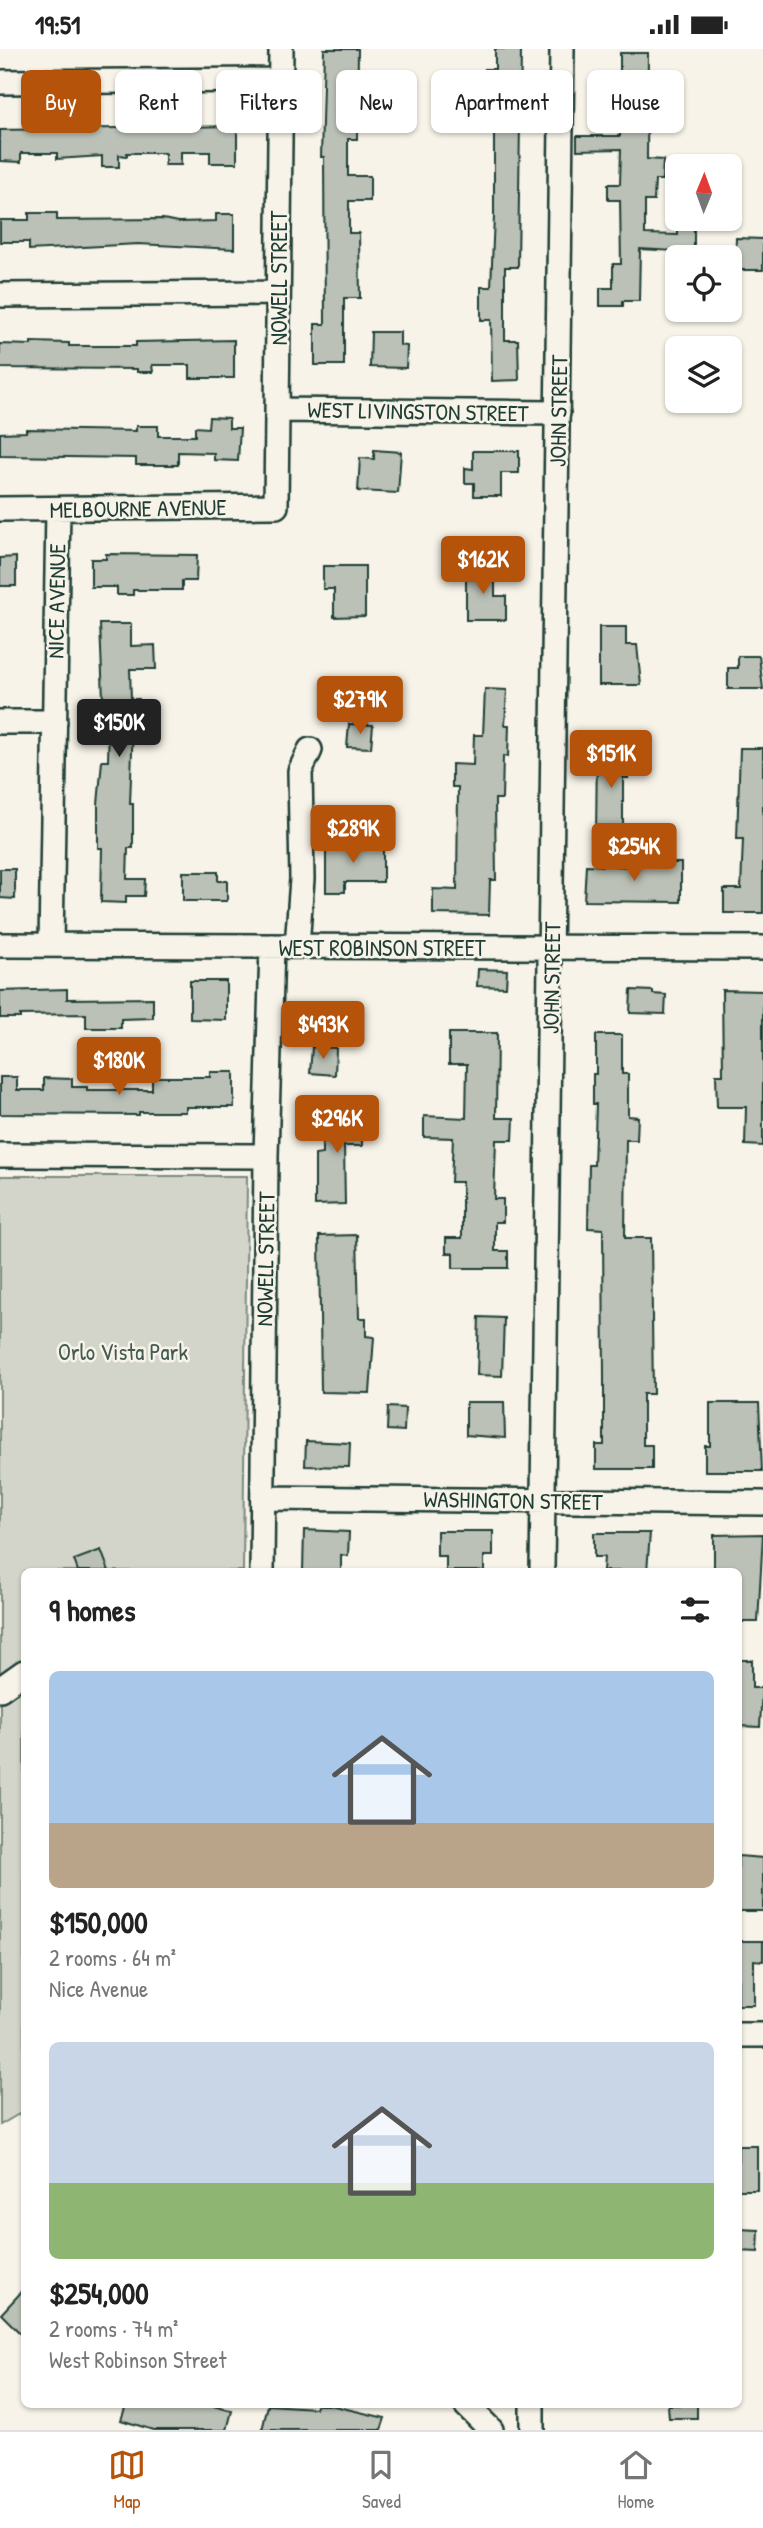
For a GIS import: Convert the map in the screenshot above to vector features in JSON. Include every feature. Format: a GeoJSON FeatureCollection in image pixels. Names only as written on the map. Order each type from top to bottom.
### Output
{"type":"FeatureCollection","features":[{"type":"Feature","properties":{"kind":"street","name":"NOWELL STREET"},"geometry":{"type":"LineString","coordinates":[[281,49],[281,70]]}},
{"type":"Feature","properties":{"kind":"street","name":"JOHN STREET"},"geometry":{"type":"LineString","coordinates":[[542,1568],[562,49]]}},
{"type":"Feature","properties":{"kind":"street"},"geometry":{"type":"LineString","coordinates":[[0,82],[216,80]]}},
{"type":"Feature","properties":{"kind":"street","name":"NOWELL STREET"},"geometry":{"type":"LineString","coordinates":[[276,506],[280,133]]}},
{"type":"Feature","properties":{"kind":"street"},"geometry":{"type":"LineString","coordinates":[[0,295],[277,293]]}},
{"type":"Feature","properties":{"kind":"street","name":"WEST LIVINGSTON STREET"},"geometry":{"type":"LineString","coordinates":[[278,410],[558,413]]}},
{"type":"Feature","properties":{"kind":"street","name":"MELBOURNE AVENUE"},"geometry":{"type":"LineString","coordinates":[[0,509],[276,506]]}},
{"type":"Feature","properties":{"kind":"street","name":"NICE AVENUE"},"geometry":{"type":"LineString","coordinates":[[51,945],[58,509]]}},
{"type":"Feature","properties":{"kind":"street"},"geometry":{"type":"LineString","coordinates":[[0,722],[55,722]]}},
{"type":"Feature","properties":{"kind":"street"},"geometry":{"type":"LineString","coordinates":[[297,946],[302,879],[300,771],[310,750]]}},
{"type":"Feature","properties":{"kind":"street","name":"WEST ROBINSON STREET"},"geometry":{"type":"LineString","coordinates":[[0,945],[763,948]]}},
{"type":"Feature","properties":{"kind":"street","name":"NOWELL STREET"},"geometry":{"type":"LineString","coordinates":[[262,1568],[266,1156],[272,946]]}},
{"type":"Feature","properties":{"kind":"street"},"geometry":{"type":"LineString","coordinates":[[0,1155],[266,1156]]}},
{"type":"Feature","properties":{"kind":"street","name":"WASHINGTON STREET"},"geometry":{"type":"LineString","coordinates":[[263,1498],[763,1503]]}},
{"type":"Feature","properties":{"kind":"street"},"geometry":{"type":"LineString","coordinates":[[0,1689],[21,1674]]}},
{"type":"Feature","properties":{"kind":"street"},"geometry":{"type":"LineString","coordinates":[[742,2035],[763,2035]]}},
{"type":"Feature","properties":{"kind":"street"},"geometry":{"type":"LineString","coordinates":[[469,2408],[491,2430]]}},
{"type":"Feature","properties":{"kind":"street"},"geometry":{"type":"LineString","coordinates":[[532,2408],[532,2430]]}},
{"type":"Feature","properties":{"kind":"green space","name":"Orlo Vista Park"},"geometry":{"type":"Polygon","coordinates":[[[0,1176],[247,1176],[243,1568],[21,1568],[21,2113],[0,2125],[0,1176]]]}},
{"type":"Feature","properties":{"kind":"building"},"geometry":{"type":"Polygon","coordinates":[[[324,49],[358,49],[358,70],[336,70],[336,133],[357,133],[357,139],[348,139],[348,176],[370,176],[370,201],[349,201],[349,233],[359,233],[360,298],[344,298],[344,365],[315,365],[315,324],[325,324],[322,121],[324,49]]]}},
{"type":"Feature","properties":{"kind":"building"},"geometry":{"type":"Polygon","coordinates":[[[495,49],[521,49],[521,70],[485,70],[495,69],[495,49]]]}},
{"type":"Feature","properties":{"kind":"building"},"geometry":{"type":"Polygon","coordinates":[[[620,53],[648,53],[648,70],[620,70],[620,53]]]}},
{"type":"Feature","properties":{"kind":"building"},"geometry":{"type":"Polygon","coordinates":[[[216,126],[216,133],[237,133],[237,163],[210,163],[210,152],[181,152],[181,165],[165,165],[165,153],[119,155],[119,167],[102,167],[102,156],[57,159],[57,153],[21,153],[21,162],[0,161],[0,130],[21,130],[21,133],[101,133],[101,128],[115,128],[115,133],[202,133],[202,127],[216,126]]]}},
{"type":"Feature","properties":{"kind":"building"},"geometry":{"type":"Polygon","coordinates":[[[494,133],[520,133],[518,267],[505,267],[505,340],[518,340],[519,380],[492,381],[491,320],[481,320],[481,287],[491,287],[494,133]]]}},
{"type":"Feature","properties":{"kind":"building"},"geometry":{"type":"Polygon","coordinates":[[[620,133],[647,133],[647,159],[663,160],[662,180],[655,180],[654,201],[645,201],[645,234],[678,235],[678,231],[694,231],[694,245],[665,245],[665,250],[640,249],[639,301],[623,301],[623,306],[600,306],[600,288],[613,288],[613,264],[621,264],[620,200],[608,200],[608,184],[620,184],[621,149],[577,150],[577,136],[620,136],[620,133]]]}},
{"type":"Feature","properties":{"kind":"building"},"geometry":{"type":"Polygon","coordinates":[[[29,213],[57,213],[57,220],[163,219],[179,222],[216,221],[216,214],[234,214],[234,249],[138,244],[29,250],[29,242],[0,242],[0,220],[29,220],[29,213]]]}},
{"type":"Feature","properties":{"kind":"building"},"geometry":{"type":"Polygon","coordinates":[[[736,238],[763,239],[763,270],[742,270],[742,245],[736,245],[736,238]]]}},
{"type":"Feature","properties":{"kind":"building"},"geometry":{"type":"Polygon","coordinates":[[[371,332],[400,332],[400,345],[407,346],[406,368],[370,367],[371,332]]]}},
{"type":"Feature","properties":{"kind":"building"},"geometry":{"type":"Polygon","coordinates":[[[234,340],[234,378],[190,378],[190,365],[152,365],[153,372],[137,372],[137,369],[0,368],[0,344],[31,345],[31,342],[69,343],[69,346],[136,346],[136,342],[234,340]]]}},
{"type":"Feature","properties":{"kind":"building"},"geometry":{"type":"Polygon","coordinates":[[[209,417],[229,418],[229,428],[240,428],[238,461],[214,460],[214,453],[178,452],[178,465],[136,465],[136,458],[0,456],[0,433],[26,432],[26,429],[136,431],[136,426],[158,426],[158,436],[195,436],[195,427],[208,428],[209,417]]]}},
{"type":"Feature","properties":{"kind":"building"},"geometry":{"type":"Polygon","coordinates":[[[374,450],[401,452],[398,493],[358,491],[360,458],[374,459],[374,450]]]}},
{"type":"Feature","properties":{"kind":"building"},"geometry":{"type":"Polygon","coordinates":[[[473,451],[519,451],[519,473],[501,473],[501,496],[474,496],[474,483],[465,483],[465,468],[473,469],[473,451]]]}},
{"type":"Feature","properties":{"kind":"building"},"geometry":{"type":"Polygon","coordinates":[[[106,554],[197,555],[196,581],[182,581],[182,590],[133,590],[133,595],[117,595],[117,587],[91,587],[91,559],[106,559],[106,554]]]}},
{"type":"Feature","properties":{"kind":"building"},"geometry":{"type":"Polygon","coordinates":[[[16,557],[16,586],[0,586],[0,558],[16,557]]]}},
{"type":"Feature","properties":{"kind":"building"},"geometry":{"type":"Polygon","coordinates":[[[323,566],[365,566],[365,616],[334,617],[334,589],[323,589],[323,566]]]}},
{"type":"Feature","properties":{"kind":"building"},"geometry":{"type":"Polygon","coordinates":[[[466,568],[495,568],[495,596],[506,596],[506,620],[466,620],[466,568]]]}},
{"type":"Feature","properties":{"kind":"building"},"geometry":{"type":"Polygon","coordinates":[[[100,624],[131,624],[131,646],[155,645],[156,669],[130,669],[131,699],[139,699],[139,724],[133,724],[130,804],[133,804],[133,848],[128,848],[127,879],[145,879],[144,896],[126,896],[126,903],[101,902],[102,848],[98,848],[98,804],[102,761],[108,761],[109,724],[104,724],[100,624]]]}},
{"type":"Feature","properties":{"kind":"building"},"geometry":{"type":"Polygon","coordinates":[[[599,627],[626,627],[626,645],[637,645],[641,685],[599,685],[599,627]]]}},
{"type":"Feature","properties":{"kind":"building"},"geometry":{"type":"Polygon","coordinates":[[[738,656],[759,656],[763,689],[728,689],[728,668],[738,668],[738,656]]]}},
{"type":"Feature","properties":{"kind":"building"},"geometry":{"type":"Polygon","coordinates":[[[485,689],[507,690],[505,725],[509,725],[508,757],[503,756],[502,799],[495,799],[496,880],[490,880],[489,915],[433,914],[433,889],[457,890],[458,787],[452,787],[452,764],[473,765],[474,735],[483,735],[485,689]]]}},
{"type":"Feature","properties":{"kind":"building"},"geometry":{"type":"Polygon","coordinates":[[[349,724],[373,725],[371,748],[347,747],[349,724]]]}},
{"type":"Feature","properties":{"kind":"building"},"geometry":{"type":"Polygon","coordinates":[[[597,745],[629,746],[628,778],[623,778],[623,838],[596,838],[597,745]]]}},
{"type":"Feature","properties":{"kind":"building"},"geometry":{"type":"Polygon","coordinates":[[[740,748],[763,748],[763,913],[724,913],[724,889],[741,889],[743,839],[737,839],[740,748]]]}},
{"type":"Feature","properties":{"kind":"building"},"geometry":{"type":"Polygon","coordinates":[[[383,843],[383,882],[345,882],[345,892],[326,892],[326,844],[383,843]]]}},
{"type":"Feature","properties":{"kind":"building"},"geometry":{"type":"Polygon","coordinates":[[[639,863],[681,863],[681,902],[584,901],[586,865],[639,867],[639,863]]]}},
{"type":"Feature","properties":{"kind":"building"},"geometry":{"type":"Polygon","coordinates":[[[0,869],[15,869],[15,899],[0,898],[0,869]]]}},
{"type":"Feature","properties":{"kind":"building"},"geometry":{"type":"Polygon","coordinates":[[[183,872],[218,872],[218,881],[227,881],[227,901],[183,901],[183,872]]]}},
{"type":"Feature","properties":{"kind":"building"},"geometry":{"type":"Polygon","coordinates":[[[478,969],[507,970],[506,987],[477,986],[478,969]]]}},
{"type":"Feature","properties":{"kind":"building"},"geometry":{"type":"Polygon","coordinates":[[[190,981],[226,981],[226,1020],[190,1019],[190,981]]]}},
{"type":"Feature","properties":{"kind":"building"},"geometry":{"type":"Polygon","coordinates":[[[67,989],[67,999],[153,998],[153,1018],[121,1019],[121,1028],[86,1028],[86,1014],[0,1018],[0,991],[67,989]]]}},
{"type":"Feature","properties":{"kind":"building"},"geometry":{"type":"Polygon","coordinates":[[[631,990],[653,991],[653,994],[666,995],[665,1014],[630,1013],[631,990]]]}},
{"type":"Feature","properties":{"kind":"building"},"geometry":{"type":"Polygon","coordinates":[[[722,990],[763,991],[763,1146],[745,1145],[746,1107],[717,1107],[716,1075],[723,1075],[722,990]]]}},
{"type":"Feature","properties":{"kind":"building"},"geometry":{"type":"Polygon","coordinates":[[[449,1033],[497,1033],[496,1118],[514,1118],[513,1140],[496,1140],[494,1199],[503,1199],[503,1222],[495,1222],[495,1251],[508,1251],[508,1268],[453,1268],[453,1253],[446,1253],[446,1238],[462,1238],[462,1182],[451,1182],[453,1138],[424,1137],[424,1116],[466,1118],[467,1064],[449,1064],[449,1033]]]}},
{"type":"Feature","properties":{"kind":"building"},"geometry":{"type":"Polygon","coordinates":[[[596,1035],[622,1035],[622,1074],[628,1074],[628,1116],[638,1117],[637,1140],[626,1140],[625,1238],[651,1238],[653,1394],[643,1394],[643,1445],[652,1445],[652,1469],[596,1469],[596,1445],[604,1445],[603,1229],[588,1228],[589,1165],[594,1165],[596,1104],[593,1104],[593,1074],[596,1074],[596,1035]]]}},
{"type":"Feature","properties":{"kind":"building"},"geometry":{"type":"Polygon","coordinates":[[[312,1047],[336,1048],[335,1075],[310,1073],[312,1047]]]}},
{"type":"Feature","properties":{"kind":"building"},"geometry":{"type":"Polygon","coordinates":[[[210,1072],[234,1072],[234,1107],[186,1107],[186,1112],[139,1112],[139,1115],[0,1114],[0,1077],[17,1077],[17,1090],[44,1090],[44,1078],[72,1079],[72,1087],[87,1087],[87,1090],[152,1090],[152,1077],[210,1077],[210,1072]]]}},
{"type":"Feature","properties":{"kind":"building"},"geometry":{"type":"Polygon","coordinates":[[[322,1115],[373,1115],[373,1134],[362,1134],[362,1146],[344,1146],[345,1204],[315,1205],[315,1155],[322,1154],[322,1115]]]}},
{"type":"Feature","properties":{"kind":"building"},"geometry":{"type":"Polygon","coordinates":[[[357,1235],[359,1318],[366,1318],[366,1336],[374,1337],[370,1393],[321,1392],[319,1236],[357,1235]]]}},
{"type":"Feature","properties":{"kind":"building"},"geometry":{"type":"Polygon","coordinates":[[[479,1317],[504,1318],[502,1376],[477,1375],[479,1317]]]}},
{"type":"Feature","properties":{"kind":"building"},"geometry":{"type":"Polygon","coordinates":[[[466,1402],[504,1402],[505,1438],[466,1435],[466,1402]]]}},
{"type":"Feature","properties":{"kind":"building"},"geometry":{"type":"Polygon","coordinates":[[[710,1403],[759,1403],[762,1471],[705,1471],[705,1446],[710,1446],[710,1403]]]}},
{"type":"Feature","properties":{"kind":"building"},"geometry":{"type":"Polygon","coordinates":[[[388,1407],[405,1408],[404,1431],[387,1430],[388,1407]]]}},
{"type":"Feature","properties":{"kind":"building"},"geometry":{"type":"Polygon","coordinates":[[[306,1441],[350,1443],[349,1467],[305,1466],[306,1441]]]}},
{"type":"Feature","properties":{"kind":"building"},"geometry":{"type":"Polygon","coordinates":[[[304,1530],[349,1532],[348,1556],[341,1555],[341,1568],[303,1568],[304,1530]]]}},
{"type":"Feature","properties":{"kind":"building"},"geometry":{"type":"Polygon","coordinates":[[[437,1531],[493,1531],[493,1556],[484,1556],[484,1568],[446,1568],[446,1556],[437,1556],[437,1531]]]}},
{"type":"Feature","properties":{"kind":"building"},"geometry":{"type":"Polygon","coordinates":[[[594,1533],[650,1533],[647,1568],[603,1568],[604,1557],[594,1557],[594,1533]]]}},
{"type":"Feature","properties":{"kind":"building"},"geometry":{"type":"Polygon","coordinates":[[[763,1534],[758,1622],[742,1622],[742,1568],[714,1568],[714,1535],[763,1534]]]}},
{"type":"Feature","properties":{"kind":"building"},"geometry":{"type":"Polygon","coordinates":[[[101,1550],[108,1568],[77,1568],[74,1560],[101,1550]]]}},
{"type":"Feature","properties":{"kind":"building"},"geometry":{"type":"Polygon","coordinates":[[[742,1660],[752,1660],[752,1688],[762,1688],[760,1727],[742,1726],[742,1660]]]}},
{"type":"Feature","properties":{"kind":"building"},"geometry":{"type":"Polygon","coordinates":[[[742,1856],[763,1858],[763,1911],[742,1911],[742,1856]]]}},
{"type":"Feature","properties":{"kind":"building"},"geometry":{"type":"Polygon","coordinates":[[[742,1941],[763,1941],[763,1961],[754,1960],[754,2005],[742,2005],[742,1941]]]}},
{"type":"Feature","properties":{"kind":"building"},"geometry":{"type":"Polygon","coordinates":[[[742,2146],[757,2146],[757,2190],[742,2190],[742,2146]]]}},
{"type":"Feature","properties":{"kind":"building"},"geometry":{"type":"Polygon","coordinates":[[[742,2229],[759,2230],[758,2252],[742,2251],[742,2229]]]}},
{"type":"Feature","properties":{"kind":"building"},"geometry":{"type":"Polygon","coordinates":[[[21,2292],[21,2334],[1,2314],[21,2292]]]}},
{"type":"Feature","properties":{"kind":"building"},"geometry":{"type":"Polygon","coordinates":[[[125,2408],[221,2408],[232,2411],[227,2430],[153,2430],[121,2420],[125,2408]]]}},
{"type":"Feature","properties":{"kind":"building"},"geometry":{"type":"Polygon","coordinates":[[[267,2408],[343,2408],[385,2418],[381,2430],[262,2430],[267,2408]]]}},
{"type":"Feature","properties":{"kind":"building"},"geometry":{"type":"Polygon","coordinates":[[[668,2408],[697,2408],[697,2418],[669,2418],[668,2408]]]}}]}
